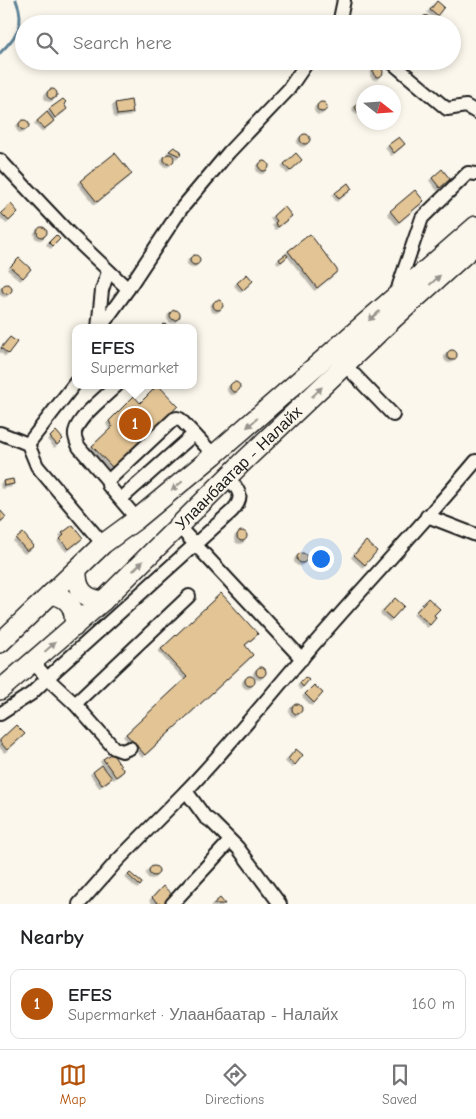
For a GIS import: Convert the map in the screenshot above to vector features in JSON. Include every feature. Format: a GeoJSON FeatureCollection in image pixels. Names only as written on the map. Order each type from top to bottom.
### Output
{"type":"FeatureCollection","features":[{"type":"Feature","properties":{"kind":"highway","name":"Улаанбаатар - Налайх"},"geometry":{"type":"LineString","coordinates":[[0,643],[103,544],[137,519],[214,455],[476,226]]}},
{"type":"Feature","properties":{"kind":"highway","name":"Улаанбаатар - Налайх"},"geometry":{"type":"LineString","coordinates":[[0,690],[103,601],[228,477],[394,318],[476,244]]}},
{"type":"Feature","properties":{"kind":"highway"},"geometry":{"type":"LineString","coordinates":[[78,570],[77,579],[82,593],[94,600],[103,601]]}},
{"type":"Feature","properties":{"kind":"highway"},"geometry":{"type":"LineString","coordinates":[[51,594],[59,596],[68,602],[73,609],[75,616],[74,627]]}},
{"type":"Feature","properties":{"kind":"street"},"geometry":{"type":"LineString","coordinates":[[341,15],[344,0]]}},
{"type":"Feature","properties":{"kind":"street"},"geometry":{"type":"LineString","coordinates":[[102,324],[128,289],[181,209],[229,152],[288,90],[302,70]]}},
{"type":"Feature","properties":{"kind":"street"},"geometry":{"type":"LineString","coordinates":[[401,70],[447,109],[466,106],[476,112]]}},
{"type":"Feature","properties":{"kind":"street"},"geometry":{"type":"LineString","coordinates":[[0,160],[108,272],[128,289]]}},
{"type":"Feature","properties":{"kind":"street"},"geometry":{"type":"LineString","coordinates":[[397,296],[398,285],[422,218],[468,173],[476,174]]}},
{"type":"Feature","properties":{"kind":"street"},"geometry":{"type":"LineString","coordinates":[[99,324],[102,290],[108,272]]}},
{"type":"Feature","properties":{"kind":"street"},"geometry":{"type":"LineString","coordinates":[[345,365],[393,415]]}},
{"type":"Feature","properties":{"kind":"street"},"geometry":{"type":"LineString","coordinates":[[28,444],[72,387]]}},
{"type":"Feature","properties":{"kind":"street"},"geometry":{"type":"LineString","coordinates":[[113,389],[82,419],[75,432],[76,441],[108,481],[108,485],[137,519]]}},
{"type":"Feature","properties":{"kind":"street"},"geometry":{"type":"LineString","coordinates":[[108,481],[177,418],[214,455]]}},
{"type":"Feature","properties":{"kind":"street"},"geometry":{"type":"LineString","coordinates":[[0,433],[28,444],[37,466],[103,544]]}},
{"type":"Feature","properties":{"kind":"street"},"geometry":{"type":"LineString","coordinates":[[121,499],[194,434]]}},
{"type":"Feature","properties":{"kind":"street"},"geometry":{"type":"LineString","coordinates":[[79,904],[117,861],[222,753],[302,659],[453,490],[476,461]]}},
{"type":"Feature","properties":{"kind":"street"},"geometry":{"type":"LineString","coordinates":[[0,714],[30,694],[195,546],[237,505],[240,499],[239,492],[228,477]]}},
{"type":"Feature","properties":{"kind":"street"},"geometry":{"type":"LineString","coordinates":[[428,516],[476,535]]}},
{"type":"Feature","properties":{"kind":"street"},"geometry":{"type":"LineString","coordinates":[[179,527],[302,659]]}},
{"type":"Feature","properties":{"kind":"street"},"geometry":{"type":"LineString","coordinates":[[75,704],[189,596]]}},
{"type":"Feature","properties":{"kind":"street"},"geometry":{"type":"LineString","coordinates":[[34,662],[114,748],[122,751],[130,748]]}},
{"type":"Feature","properties":{"kind":"street"},"geometry":{"type":"LineString","coordinates":[[186,792],[205,817],[238,848],[280,904]]}},
{"type":"Feature","properties":{"kind":"street"},"geometry":{"type":"LineString","coordinates":[[172,904],[230,841]]}},
{"type":"Feature","properties":{"kind":"building"},"geometry":{"type":"Polygon","coordinates":[[[437,1],[444,7],[438,15],[430,10],[437,1]]]}},
{"type":"Feature","properties":{"kind":"building"},"geometry":{"type":"Polygon","coordinates":[[[373,70],[383,70],[382,76],[374,76],[373,70]]]}},
{"type":"Feature","properties":{"kind":"building"},"geometry":{"type":"Polygon","coordinates":[[[50,89],[54,89],[57,94],[56,98],[50,99],[47,96],[47,92],[50,89]]]}},
{"type":"Feature","properties":{"kind":"building"},"geometry":{"type":"Polygon","coordinates":[[[63,99],[66,102],[64,104],[67,109],[55,118],[49,109],[63,99]]]}},
{"type":"Feature","properties":{"kind":"building"},"geometry":{"type":"Polygon","coordinates":[[[131,100],[133,113],[117,115],[115,103],[131,100]]]}},
{"type":"Feature","properties":{"kind":"building"},"geometry":{"type":"Polygon","coordinates":[[[320,102],[324,102],[327,107],[326,111],[320,112],[317,109],[317,105],[320,102]]]}},
{"type":"Feature","properties":{"kind":"building"},"geometry":{"type":"Polygon","coordinates":[[[47,112],[54,121],[44,129],[37,121],[47,112]]]}},
{"type":"Feature","properties":{"kind":"building"},"geometry":{"type":"Polygon","coordinates":[[[22,120],[26,120],[29,125],[28,129],[22,130],[19,127],[19,123],[22,120]]]}},
{"type":"Feature","properties":{"kind":"building"},"geometry":{"type":"Polygon","coordinates":[[[303,134],[307,134],[310,139],[309,143],[303,144],[300,141],[300,137],[303,134]]]}},
{"type":"Feature","properties":{"kind":"building"},"geometry":{"type":"Polygon","coordinates":[[[399,137],[405,144],[394,153],[388,145],[399,137]]]}},
{"type":"Feature","properties":{"kind":"building"},"geometry":{"type":"Polygon","coordinates":[[[174,147],[181,151],[180,156],[169,151],[174,147]]]}},
{"type":"Feature","properties":{"kind":"building"},"geometry":{"type":"Polygon","coordinates":[[[115,153],[132,174],[97,202],[80,181],[115,153]]]}},
{"type":"Feature","properties":{"kind":"building"},"geometry":{"type":"Polygon","coordinates":[[[296,153],[302,160],[290,171],[284,164],[296,153]]]}},
{"type":"Feature","properties":{"kind":"building"},"geometry":{"type":"Polygon","coordinates":[[[167,154],[171,154],[174,159],[173,163],[167,164],[164,161],[164,157],[167,154]]]}},
{"type":"Feature","properties":{"kind":"building"},"geometry":{"type":"Polygon","coordinates":[[[262,161],[266,161],[269,166],[268,170],[262,171],[259,168],[259,164],[262,161]]]}},
{"type":"Feature","properties":{"kind":"building"},"geometry":{"type":"Polygon","coordinates":[[[442,169],[450,179],[440,188],[432,178],[442,169]]]}},
{"type":"Feature","properties":{"kind":"building"},"geometry":{"type":"Polygon","coordinates":[[[348,183],[352,189],[339,199],[335,193],[348,183]]]}},
{"type":"Feature","properties":{"kind":"building"},"geometry":{"type":"Polygon","coordinates":[[[415,190],[424,201],[399,222],[390,211],[415,190]]]}},
{"type":"Feature","properties":{"kind":"building"},"geometry":{"type":"Polygon","coordinates":[[[11,204],[18,212],[9,221],[1,213],[11,204]]]}},
{"type":"Feature","properties":{"kind":"building"},"geometry":{"type":"Polygon","coordinates":[[[284,206],[292,216],[278,227],[275,223],[277,221],[273,216],[284,206]]]}},
{"type":"Feature","properties":{"kind":"building"},"geometry":{"type":"Polygon","coordinates":[[[40,227],[44,227],[47,232],[46,236],[40,237],[37,234],[37,230],[40,227]]]}},
{"type":"Feature","properties":{"kind":"building"},"geometry":{"type":"Polygon","coordinates":[[[310,234],[338,271],[317,288],[288,251],[310,234]]]}},
{"type":"Feature","properties":{"kind":"building"},"geometry":{"type":"Polygon","coordinates":[[[56,235],[60,239],[53,246],[49,242],[56,235]]]}},
{"type":"Feature","properties":{"kind":"building"},"geometry":{"type":"Polygon","coordinates":[[[286,254],[288,256],[281,262],[279,259],[286,254]]]}},
{"type":"Feature","properties":{"kind":"building"},"geometry":{"type":"Polygon","coordinates":[[[193,255],[197,255],[200,260],[199,264],[193,265],[190,262],[190,258],[193,255]]]}},
{"type":"Feature","properties":{"kind":"building"},"geometry":{"type":"Polygon","coordinates":[[[19,258],[31,269],[23,278],[10,267],[19,258]]]}},
{"type":"Feature","properties":{"kind":"building"},"geometry":{"type":"Polygon","coordinates":[[[247,274],[253,281],[243,290],[237,283],[247,274]]]}},
{"type":"Feature","properties":{"kind":"building"},"geometry":{"type":"Polygon","coordinates":[[[5,284],[9,284],[12,289],[11,293],[5,294],[2,291],[2,287],[5,284]]]}},
{"type":"Feature","properties":{"kind":"building"},"geometry":{"type":"Polygon","coordinates":[[[216,300],[220,300],[223,305],[222,309],[216,310],[213,307],[213,303],[216,300]]]}},
{"type":"Feature","properties":{"kind":"building"},"geometry":{"type":"Polygon","coordinates":[[[173,310],[177,310],[180,315],[179,319],[173,320],[170,317],[170,313],[173,310]]]}},
{"type":"Feature","properties":{"kind":"building"},"geometry":{"type":"Polygon","coordinates":[[[10,337],[17,342],[8,354],[1,348],[10,337]]]}},
{"type":"Feature","properties":{"kind":"building"},"geometry":{"type":"Polygon","coordinates":[[[450,350],[454,350],[457,355],[456,359],[450,360],[447,357],[447,353],[450,350]]]}},
{"type":"Feature","properties":{"kind":"building"},"geometry":{"type":"Polygon","coordinates":[[[233,382],[237,382],[240,387],[239,391],[233,392],[230,389],[230,385],[233,382]]]}},
{"type":"Feature","properties":{"kind":"building"},"geometry":{"type":"Polygon","coordinates":[[[154,389],[162,389],[178,406],[113,468],[92,446],[112,427],[109,421],[134,396],[140,403],[154,389]]]}},
{"type":"Feature","properties":{"kind":"building"},"geometry":{"type":"Polygon","coordinates":[[[56,431],[63,439],[57,445],[50,437],[56,431]]]}},
{"type":"Feature","properties":{"kind":"building"},"geometry":{"type":"Polygon","coordinates":[[[13,479],[14,484],[4,486],[3,481],[13,479]]]}},
{"type":"Feature","properties":{"kind":"building"},"geometry":{"type":"Polygon","coordinates":[[[0,510],[6,517],[0,522],[0,510]]]}},
{"type":"Feature","properties":{"kind":"building"},"geometry":{"type":"Polygon","coordinates":[[[73,525],[83,538],[69,549],[60,539],[64,535],[62,533],[73,525]]]}},
{"type":"Feature","properties":{"kind":"building"},"geometry":{"type":"Polygon","coordinates":[[[242,531],[247,536],[242,541],[237,536],[242,531]]]}},
{"type":"Feature","properties":{"kind":"building"},"geometry":{"type":"Polygon","coordinates":[[[23,533],[34,546],[27,551],[16,539],[23,533]]]}},
{"type":"Feature","properties":{"kind":"building"},"geometry":{"type":"Polygon","coordinates":[[[366,541],[377,551],[365,565],[354,555],[366,541]]]}},
{"type":"Feature","properties":{"kind":"building"},"geometry":{"type":"Polygon","coordinates":[[[300,553],[304,553],[307,558],[306,562],[300,563],[297,560],[297,556],[300,553]]]}},
{"type":"Feature","properties":{"kind":"building"},"geometry":{"type":"Polygon","coordinates":[[[221,593],[258,634],[245,645],[253,655],[145,755],[126,734],[187,677],[161,649],[221,593]]]}},
{"type":"Feature","properties":{"kind":"building"},"geometry":{"type":"Polygon","coordinates":[[[395,598],[404,606],[392,619],[383,611],[395,598]]]}},
{"type":"Feature","properties":{"kind":"building"},"geometry":{"type":"Polygon","coordinates":[[[428,598],[440,609],[434,615],[436,618],[430,625],[416,612],[428,598]]]}},
{"type":"Feature","properties":{"kind":"building"},"geometry":{"type":"Polygon","coordinates":[[[261,667],[266,672],[261,677],[256,672],[261,667]]]}},
{"type":"Feature","properties":{"kind":"building"},"geometry":{"type":"Polygon","coordinates":[[[250,676],[255,681],[250,686],[245,681],[250,676]]]}},
{"type":"Feature","properties":{"kind":"building"},"geometry":{"type":"Polygon","coordinates":[[[305,677],[309,680],[303,687],[300,683],[305,677]]]}},
{"type":"Feature","properties":{"kind":"building"},"geometry":{"type":"Polygon","coordinates":[[[314,685],[323,693],[314,703],[305,694],[314,685]]]}},
{"type":"Feature","properties":{"kind":"building"},"geometry":{"type":"Polygon","coordinates":[[[297,704],[302,709],[297,714],[292,709],[297,704]]]}},
{"type":"Feature","properties":{"kind":"building"},"geometry":{"type":"Polygon","coordinates":[[[16,725],[25,734],[7,750],[0,740],[16,725]]]}},
{"type":"Feature","properties":{"kind":"building"},"geometry":{"type":"Polygon","coordinates":[[[296,749],[303,755],[295,765],[288,759],[296,749]]]}},
{"type":"Feature","properties":{"kind":"building"},"geometry":{"type":"Polygon","coordinates":[[[112,753],[124,771],[116,777],[103,759],[112,753]]]}},
{"type":"Feature","properties":{"kind":"building"},"geometry":{"type":"Polygon","coordinates":[[[102,765],[112,778],[102,785],[93,772],[102,765]]]}},
{"type":"Feature","properties":{"kind":"building"},"geometry":{"type":"Polygon","coordinates":[[[154,866],[159,871],[154,876],[149,871],[154,866]]]}},
{"type":"Feature","properties":{"kind":"building"},"geometry":{"type":"Polygon","coordinates":[[[130,873],[142,883],[140,886],[128,875],[130,873]]]}},
{"type":"Feature","properties":{"kind":"building"},"geometry":{"type":"Polygon","coordinates":[[[163,886],[176,898],[170,904],[159,904],[152,898],[163,886]]]}},
{"type":"Feature","properties":{"kind":"building"},"geometry":{"type":"Polygon","coordinates":[[[220,898],[225,904],[213,904],[220,898]]]}},
{"type":"Feature","properties":{"kind":"waterway"},"geometry":{"type":"LineString","coordinates":[[16,0],[20,15]]}},
{"type":"Feature","properties":{"kind":"waterway"},"geometry":{"type":"LineString","coordinates":[[0,53],[15,35]]}},
{"type":"Feature","properties":{"kind":"place","name":"EFES"},"geometry":{"type":"Point","coordinates":[135,424]}}]}
